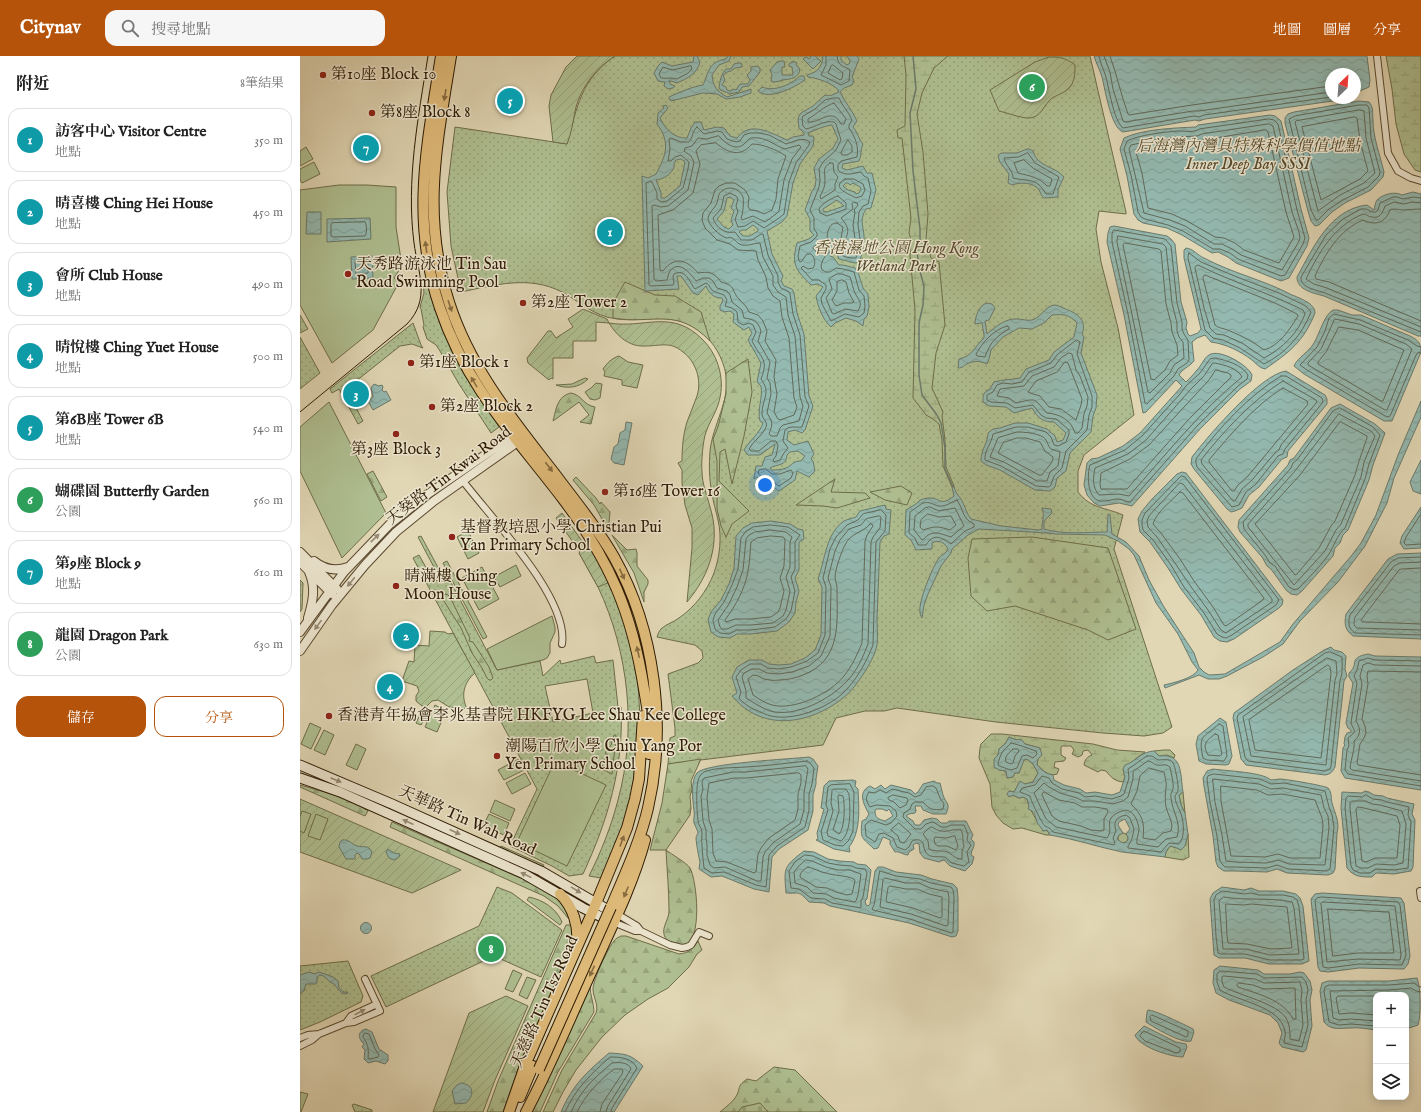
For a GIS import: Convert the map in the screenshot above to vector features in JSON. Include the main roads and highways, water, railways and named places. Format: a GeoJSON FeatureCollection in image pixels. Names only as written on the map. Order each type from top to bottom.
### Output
{"type":"FeatureCollection","features":[{"type":"Feature","properties":{"kind":"main road"},"geometry":{"type":"LineString","coordinates":[[441,56],[423,182],[424,230],[431,276],[446,324],[460,357],[485,398],[593,524],[623,575],[642,628],[650,661],[655,694],[657,732],[651,768]]}},
{"type":"Feature","properties":{"kind":"main road"},"geometry":{"type":"LineString","coordinates":[[451,56],[433,179],[433,220],[438,259],[449,303],[469,352],[541,478],[562,498],[596,547],[614,580],[633,631],[650,721],[651,795],[644,825],[630,863],[609,910],[544,1078],[526,1112]]}},
{"type":"Feature","properties":{"kind":"main road"},"geometry":{"type":"LineString","coordinates":[[609,910],[620,846],[635,799],[641,765],[645,690]]}},
{"type":"Feature","properties":{"kind":"main road"},"geometry":{"type":"LineString","coordinates":[[609,910],[640,856],[654,808],[662,748],[657,732]]}},
{"type":"Feature","properties":{"kind":"main road","name":"天華路 Tin Wah Road"},"geometry":{"type":"LineString","coordinates":[[300,765],[523,862],[555,878],[609,910]]}},
{"type":"Feature","properties":{"kind":"main road","name":"天華路 Tin Wah Road"},"geometry":{"type":"LineString","coordinates":[[300,778],[340,792],[524,874],[592,913],[609,910]]}},
{"type":"Feature","properties":{"kind":"main road"},"geometry":{"type":"LineString","coordinates":[[560,894],[570,907],[576,924],[577,941],[575,952]]}},
{"type":"Feature","properties":{"kind":"main road"},"geometry":{"type":"LineString","coordinates":[[509,1112],[526,1063],[592,913],[609,910]]}},
{"type":"Feature","properties":{"kind":"main road","name":"天慈路 Tin Tsz Road"},"geometry":{"type":"LineString","coordinates":[[513,1112],[536,1068],[609,910]]}},
{"type":"Feature","properties":{"kind":"main road","name":"天慈路 Tin Tsz Road"},"geometry":{"type":"LineString","coordinates":[[521,1112],[536,1068]]}},
{"type":"Feature","properties":{"kind":"water"},"geometry":{"type":"Polygon","coordinates":[[[694,56],[697,56],[700,62],[697,70],[677,83],[669,81],[670,84],[675,86],[673,88],[668,89],[664,86],[665,82],[658,81],[654,73],[662,62],[672,66],[693,62],[694,56]]]}},
{"type":"Feature","properties":{"kind":"water"},"geometry":{"type":"Polygon","coordinates":[[[728,56],[731,56],[729,61],[719,65],[712,75],[713,83],[716,88],[727,97],[751,89],[751,93],[740,97],[726,99],[717,94],[703,93],[671,101],[669,99],[669,97],[681,92],[703,85],[712,65],[720,60],[726,59],[728,56]]]}},
{"type":"Feature","properties":{"kind":"water"},"geometry":{"type":"Polygon","coordinates":[[[810,56],[815,56],[821,61],[813,69],[803,59],[806,57],[809,59],[811,57],[810,56]]]}},
{"type":"Feature","properties":{"kind":"water"},"geometry":{"type":"Polygon","coordinates":[[[823,56],[841,56],[841,60],[847,65],[850,61],[847,56],[857,56],[859,59],[852,77],[854,81],[852,85],[844,88],[840,92],[857,121],[853,127],[863,144],[859,161],[843,164],[842,168],[847,170],[863,166],[867,173],[872,173],[876,190],[871,208],[866,209],[862,217],[864,243],[860,262],[855,263],[839,259],[837,254],[834,253],[830,256],[833,257],[839,265],[855,268],[858,272],[863,288],[868,294],[869,307],[863,326],[856,321],[846,318],[835,323],[831,327],[821,313],[816,296],[823,287],[818,284],[811,285],[796,267],[795,251],[797,243],[809,239],[814,235],[810,231],[810,219],[805,210],[815,187],[816,180],[814,168],[819,159],[833,148],[838,139],[832,125],[823,127],[808,133],[809,136],[813,136],[813,146],[800,164],[793,183],[787,216],[782,222],[767,231],[772,254],[783,276],[781,281],[784,286],[792,289],[794,293],[797,313],[804,334],[809,396],[813,406],[805,430],[802,433],[795,430],[788,432],[787,440],[794,445],[808,441],[814,454],[811,459],[813,461],[815,471],[809,477],[797,471],[795,480],[779,491],[769,484],[766,486],[757,477],[754,479],[756,466],[762,466],[765,457],[772,455],[775,444],[760,455],[748,455],[744,450],[760,430],[763,423],[760,421],[759,417],[761,386],[757,382],[761,363],[748,340],[752,333],[749,327],[744,330],[733,322],[734,314],[730,311],[724,312],[720,310],[720,306],[723,301],[722,298],[712,295],[706,286],[698,295],[693,293],[681,276],[677,276],[679,289],[645,291],[642,176],[648,178],[656,174],[662,161],[666,149],[664,137],[657,124],[658,113],[664,108],[663,106],[666,105],[668,108],[660,118],[665,126],[678,137],[687,138],[695,122],[701,122],[704,130],[717,127],[724,128],[730,136],[737,138],[742,133],[754,129],[768,132],[787,140],[804,135],[799,128],[798,119],[801,113],[813,106],[825,95],[832,95],[839,91],[825,81],[808,77],[807,75],[819,68],[823,56]],[[681,159],[676,160],[671,173],[664,178],[656,180],[661,192],[661,198],[665,198],[680,186],[685,162],[681,159]],[[846,183],[843,186],[848,190],[855,192],[856,194],[859,193],[861,189],[853,183],[850,185],[846,183]],[[730,197],[727,198],[724,211],[717,219],[724,227],[729,229],[733,225],[731,220],[734,211],[731,208],[734,200],[730,197]],[[837,200],[823,209],[823,211],[827,212],[844,206],[837,200]],[[753,225],[746,230],[739,232],[743,236],[750,236],[758,231],[758,229],[753,225]],[[798,451],[790,452],[787,455],[787,459],[783,463],[770,468],[772,470],[784,469],[794,462],[801,461],[805,456],[798,451]]]}},
{"type":"Feature","properties":{"kind":"water"},"geometry":{"type":"Polygon","coordinates":[[[1094,56],[1367,56],[1370,80],[1369,87],[1361,90],[1361,68],[1325,68],[1325,102],[1199,121],[1195,120],[1123,132],[1119,129],[1112,116],[1102,77],[1094,56]]]}},
{"type":"Feature","properties":{"kind":"water"},"geometry":{"type":"Polygon","coordinates":[[[784,61],[785,67],[782,67],[782,75],[793,75],[792,67],[789,66],[789,64],[793,61],[797,63],[796,65],[800,69],[799,72],[792,78],[773,82],[771,81],[772,75],[770,70],[777,62],[784,61]]]}},
{"type":"Feature","properties":{"kind":"water"},"geometry":{"type":"Polygon","coordinates":[[[741,63],[742,67],[735,68],[723,75],[725,80],[722,85],[726,87],[727,90],[736,90],[740,84],[748,84],[750,80],[747,75],[751,71],[751,67],[757,66],[760,68],[760,72],[749,86],[742,87],[739,92],[729,94],[719,88],[721,78],[726,69],[731,69],[734,64],[741,63]]]}},
{"type":"Feature","properties":{"kind":"water"},"geometry":{"type":"Polygon","coordinates":[[[800,76],[804,76],[805,80],[782,92],[775,94],[763,94],[758,91],[762,87],[772,89],[782,87],[800,76]]]}},
{"type":"Feature","properties":{"kind":"water"},"geometry":{"type":"Polygon","coordinates":[[[1361,101],[1369,102],[1372,106],[1374,133],[1384,172],[1383,177],[1371,190],[1345,203],[1332,212],[1319,225],[1315,226],[1311,221],[1308,211],[1285,123],[1285,118],[1288,114],[1341,104],[1361,104],[1361,101]]]}},
{"type":"Feature","properties":{"kind":"water"},"geometry":{"type":"Polygon","coordinates":[[[1270,115],[1275,116],[1281,121],[1309,238],[1307,246],[1289,278],[1281,281],[1236,263],[1218,252],[1212,253],[1167,228],[1143,223],[1138,220],[1134,214],[1120,149],[1124,138],[1149,131],[1196,127],[1198,125],[1270,115]]]}},
{"type":"Feature","properties":{"kind":"water"},"geometry":{"type":"Polygon","coordinates":[[[1027,149],[1033,151],[1038,160],[1064,177],[1058,189],[1058,197],[1044,198],[1034,185],[1019,183],[1012,185],[1008,183],[1009,174],[1000,162],[998,156],[1001,153],[1017,153],[1027,149]]]}},
{"type":"Feature","properties":{"kind":"water"},"geometry":{"type":"Polygon","coordinates":[[[1413,192],[1421,194],[1421,336],[1306,290],[1300,285],[1297,277],[1309,254],[1333,222],[1354,208],[1367,205],[1374,210],[1377,200],[1386,195],[1396,193],[1402,195],[1413,192]]]}},
{"type":"Feature","properties":{"kind":"water"},"geometry":{"type":"Polygon","coordinates":[[[307,212],[321,212],[321,234],[306,234],[307,212]]]}},
{"type":"Feature","properties":{"kind":"water"},"geometry":{"type":"Polygon","coordinates":[[[370,218],[371,239],[327,242],[327,219],[370,218]]]}},
{"type":"Feature","properties":{"kind":"water"},"geometry":{"type":"Polygon","coordinates":[[[1114,226],[1167,236],[1175,244],[1181,302],[1187,322],[1186,328],[1190,336],[1198,333],[1201,329],[1184,258],[1184,250],[1186,248],[1215,263],[1270,285],[1309,303],[1315,313],[1311,323],[1301,339],[1282,357],[1265,369],[1259,367],[1252,360],[1238,351],[1222,344],[1211,342],[1205,335],[1192,342],[1194,361],[1179,375],[1186,382],[1207,356],[1214,353],[1226,356],[1239,362],[1252,375],[1251,381],[1240,389],[1200,429],[1132,506],[1119,503],[1100,506],[1094,503],[1087,495],[1084,485],[1087,463],[1091,459],[1098,458],[1123,446],[1140,433],[1182,386],[1176,380],[1146,412],[1143,413],[1124,315],[1107,242],[1110,227],[1114,226]]]}},
{"type":"Feature","properties":{"kind":"water"},"geometry":{"type":"Polygon","coordinates":[[[372,256],[373,278],[352,279],[351,257],[372,256]]]}},
{"type":"Feature","properties":{"kind":"water"},"geometry":{"type":"Polygon","coordinates":[[[987,303],[992,304],[995,308],[989,320],[985,321],[987,334],[1005,321],[1013,319],[1035,319],[1049,307],[1055,305],[1076,314],[1082,320],[1082,334],[1084,337],[1081,353],[1097,395],[1096,408],[1093,416],[1091,432],[1070,453],[1066,471],[1057,478],[1055,487],[1050,491],[1035,490],[1000,470],[986,465],[981,461],[982,453],[988,433],[993,429],[1015,423],[1028,423],[1047,429],[1055,436],[1057,442],[1063,440],[1066,433],[1054,422],[1041,419],[1032,408],[1014,413],[1006,407],[989,406],[983,402],[983,396],[994,382],[1020,378],[1026,369],[1049,360],[1054,352],[1074,337],[1077,323],[1065,315],[1052,315],[1044,323],[1032,329],[1019,328],[1003,337],[991,350],[987,364],[975,361],[958,368],[959,359],[967,356],[984,338],[982,323],[975,324],[975,321],[982,306],[987,303]]]}},
{"type":"Feature","properties":{"kind":"water"},"geometry":{"type":"Polygon","coordinates":[[[1333,310],[1338,310],[1352,315],[1361,315],[1410,336],[1417,340],[1420,344],[1421,352],[1392,421],[1384,421],[1304,374],[1294,366],[1312,346],[1327,316],[1333,310]]]}},
{"type":"Feature","properties":{"kind":"water"},"geometry":{"type":"Polygon","coordinates":[[[1286,371],[1325,395],[1327,404],[1288,451],[1287,457],[1282,459],[1259,487],[1249,495],[1242,508],[1231,512],[1194,469],[1191,464],[1192,457],[1222,421],[1249,394],[1275,375],[1286,371]]]}},
{"type":"Feature","properties":{"kind":"water"},"geometry":{"type":"Polygon","coordinates":[[[374,384],[379,386],[382,385],[382,390],[384,392],[386,391],[391,400],[373,410],[368,401],[373,397],[371,388],[374,384]]]}},
{"type":"Feature","properties":{"kind":"water"},"geometry":{"type":"Polygon","coordinates":[[[1421,401],[1421,417],[1394,478],[1387,503],[1365,546],[1338,582],[1300,621],[1283,644],[1263,657],[1227,676],[1219,679],[1208,679],[1199,675],[1165,688],[1164,685],[1188,678],[1198,670],[1192,662],[1178,634],[1156,603],[1134,555],[1129,549],[1118,541],[1105,535],[1056,534],[979,529],[968,535],[952,549],[951,553],[941,566],[928,594],[924,605],[922,618],[921,616],[921,600],[930,576],[936,562],[948,549],[943,543],[937,541],[932,543],[932,549],[916,550],[911,540],[905,535],[906,510],[920,500],[934,498],[941,501],[946,501],[954,496],[952,487],[954,486],[971,519],[1001,526],[1039,530],[1042,529],[1042,508],[1051,509],[1052,513],[1044,521],[1044,529],[1059,532],[1107,532],[1108,514],[1110,515],[1112,534],[1126,542],[1139,556],[1149,580],[1164,607],[1194,653],[1199,667],[1209,675],[1225,674],[1280,642],[1293,624],[1361,543],[1376,515],[1398,455],[1421,401]]]}},
{"type":"Feature","properties":{"kind":"water"},"geometry":{"type":"Polygon","coordinates":[[[1340,404],[1375,424],[1385,433],[1369,480],[1348,530],[1335,548],[1333,556],[1302,591],[1297,595],[1291,594],[1286,590],[1271,569],[1267,566],[1262,557],[1240,532],[1238,527],[1239,520],[1288,465],[1290,460],[1294,458],[1331,408],[1340,404]]]}},
{"type":"Feature","properties":{"kind":"water"},"geometry":{"type":"Polygon","coordinates":[[[626,422],[632,423],[624,465],[614,463],[611,459],[614,447],[618,444],[620,433],[625,430],[626,422]]]}},
{"type":"Feature","properties":{"kind":"water"},"geometry":{"type":"Polygon","coordinates":[[[1421,460],[1421,494],[1413,491],[1410,482],[1421,460]]]}},
{"type":"Feature","properties":{"kind":"water"},"geometry":{"type":"Polygon","coordinates":[[[1182,472],[1186,473],[1283,600],[1282,605],[1279,608],[1234,639],[1227,642],[1220,641],[1214,637],[1201,615],[1181,589],[1150,542],[1140,532],[1138,519],[1142,511],[1177,474],[1182,472]]]}},
{"type":"Feature","properties":{"kind":"water"},"geometry":{"type":"Polygon","coordinates":[[[885,505],[886,509],[891,510],[889,534],[884,536],[880,542],[877,645],[872,660],[866,670],[852,689],[843,698],[816,714],[801,719],[786,721],[771,720],[744,708],[732,696],[737,693],[732,677],[737,667],[749,660],[762,660],[769,664],[779,665],[791,664],[805,658],[815,650],[821,635],[822,587],[818,579],[833,532],[844,521],[856,517],[860,511],[885,505]]]}},
{"type":"Feature","properties":{"kind":"water"},"geometry":{"type":"Polygon","coordinates":[[[1421,507],[1421,548],[1404,549],[1400,543],[1402,536],[1421,507]]]}},
{"type":"Feature","properties":{"kind":"water"},"geometry":{"type":"Polygon","coordinates":[[[771,521],[790,524],[803,530],[804,539],[799,542],[799,570],[795,578],[799,591],[795,613],[789,622],[777,631],[737,634],[730,638],[718,637],[711,632],[708,620],[711,612],[721,600],[729,584],[734,568],[736,536],[743,528],[752,523],[771,521]]]}},
{"type":"Feature","properties":{"kind":"water"},"geometry":{"type":"Polygon","coordinates":[[[1421,553],[1421,639],[1353,636],[1350,634],[1345,621],[1346,614],[1388,559],[1397,554],[1421,553]]]}},
{"type":"Feature","properties":{"kind":"water"},"geometry":{"type":"Polygon","coordinates":[[[1331,647],[1334,650],[1342,652],[1346,656],[1345,669],[1347,676],[1344,681],[1335,767],[1333,770],[1325,775],[1246,765],[1241,759],[1233,718],[1234,713],[1293,670],[1331,647]]]}},
{"type":"Feature","properties":{"kind":"water"},"geometry":{"type":"Polygon","coordinates":[[[1368,654],[1375,656],[1421,657],[1421,790],[1345,778],[1341,771],[1345,737],[1347,733],[1351,732],[1346,723],[1353,683],[1349,677],[1349,673],[1354,667],[1358,657],[1368,654]]]}},
{"type":"Feature","properties":{"kind":"water"},"geometry":{"type":"Polygon","coordinates":[[[1220,718],[1226,722],[1232,756],[1229,764],[1226,765],[1206,764],[1199,761],[1196,744],[1198,736],[1220,718]]]}},
{"type":"Feature","properties":{"kind":"water"},"geometry":{"type":"Polygon","coordinates":[[[1009,737],[1016,740],[1021,739],[1025,744],[1040,748],[1042,755],[1038,759],[1037,765],[1046,773],[1053,775],[1054,780],[1064,785],[1080,789],[1086,793],[1095,792],[1112,795],[1120,792],[1125,777],[1123,769],[1125,765],[1145,753],[1154,751],[1159,756],[1167,756],[1172,758],[1176,761],[1180,771],[1183,792],[1179,795],[1181,805],[1185,813],[1188,834],[1185,846],[1181,850],[1170,846],[1165,857],[1122,852],[1050,835],[1047,830],[1043,831],[1033,812],[1028,809],[1029,806],[1027,799],[1023,797],[1019,798],[1013,795],[1009,797],[1007,794],[1009,791],[1014,792],[1020,781],[1025,784],[1033,782],[1038,773],[1033,764],[1027,759],[1024,760],[1019,773],[1015,773],[1013,777],[1007,778],[1006,771],[999,770],[994,767],[994,759],[998,755],[999,749],[1005,744],[1009,737]],[[1125,819],[1119,822],[1118,825],[1123,833],[1119,835],[1117,839],[1125,843],[1128,840],[1126,834],[1130,829],[1125,819]]]}},
{"type":"Feature","properties":{"kind":"water"},"geometry":{"type":"Polygon","coordinates":[[[809,757],[813,759],[818,766],[813,795],[813,811],[808,830],[779,849],[772,857],[769,892],[754,889],[722,876],[711,877],[699,869],[700,862],[696,838],[698,832],[694,822],[692,791],[693,781],[697,773],[703,770],[731,764],[809,757]]]}},
{"type":"Feature","properties":{"kind":"water"},"geometry":{"type":"Polygon","coordinates":[[[1213,769],[1244,772],[1260,775],[1271,780],[1290,780],[1328,788],[1331,793],[1338,825],[1335,869],[1333,873],[1328,875],[1287,873],[1277,869],[1267,872],[1224,871],[1218,867],[1203,778],[1207,771],[1213,769]]]}},
{"type":"Feature","properties":{"kind":"water"},"geometry":{"type":"Polygon","coordinates":[[[829,781],[856,781],[855,786],[858,789],[859,812],[856,834],[849,847],[850,852],[834,849],[816,840],[818,839],[817,833],[824,809],[821,808],[824,786],[829,781]]]}},
{"type":"Feature","properties":{"kind":"water"},"geometry":{"type":"Polygon","coordinates":[[[934,781],[940,783],[948,806],[946,814],[933,814],[923,810],[921,806],[915,806],[915,813],[906,816],[913,821],[915,825],[920,825],[924,820],[932,818],[937,819],[941,823],[947,823],[949,821],[966,821],[973,835],[971,839],[974,844],[971,855],[974,857],[972,864],[965,871],[950,866],[944,860],[939,862],[924,858],[920,853],[919,844],[916,843],[913,845],[914,849],[906,855],[895,852],[890,844],[890,840],[883,837],[878,848],[874,849],[863,838],[861,832],[862,821],[866,819],[869,814],[863,799],[866,789],[870,786],[875,789],[881,785],[885,789],[891,785],[911,790],[915,794],[923,784],[934,781]],[[876,809],[875,811],[876,817],[879,819],[885,821],[893,816],[889,809],[887,811],[876,809]]]}},
{"type":"Feature","properties":{"kind":"water"},"geometry":{"type":"Polygon","coordinates":[[[1365,791],[1374,795],[1414,804],[1412,814],[1415,820],[1413,867],[1411,871],[1394,874],[1376,873],[1372,877],[1364,877],[1355,875],[1347,868],[1341,808],[1342,792],[1362,793],[1365,791]]]}},
{"type":"Feature","properties":{"kind":"water"},"geometry":{"type":"Polygon","coordinates":[[[342,840],[348,841],[357,846],[369,848],[372,852],[370,858],[362,859],[357,853],[355,855],[355,859],[346,859],[339,847],[342,840]]]}},
{"type":"Feature","properties":{"kind":"water"},"geometry":{"type":"Polygon","coordinates":[[[388,849],[394,853],[400,854],[399,857],[394,860],[389,858],[386,852],[388,849]]]}},
{"type":"Feature","properties":{"kind":"water"},"geometry":{"type":"Polygon","coordinates":[[[804,851],[814,852],[828,859],[866,865],[871,870],[867,899],[865,901],[866,905],[868,906],[870,904],[875,871],[878,867],[883,867],[896,872],[921,875],[953,884],[957,888],[958,897],[958,931],[956,936],[952,937],[909,923],[830,906],[824,903],[809,902],[799,893],[786,893],[786,869],[792,861],[804,851]]]}},
{"type":"Feature","properties":{"kind":"water"},"geometry":{"type":"Polygon","coordinates":[[[1222,887],[1244,890],[1251,888],[1259,891],[1283,891],[1296,894],[1300,898],[1303,906],[1309,961],[1302,964],[1269,964],[1245,958],[1219,958],[1214,955],[1210,899],[1213,893],[1222,887]]]}},
{"type":"Feature","properties":{"kind":"water"},"geometry":{"type":"Polygon","coordinates":[[[1322,893],[1401,898],[1404,903],[1410,956],[1408,964],[1404,969],[1359,968],[1328,972],[1320,971],[1318,967],[1311,899],[1315,894],[1322,893]]]}},
{"type":"Feature","properties":{"kind":"water"},"geometry":{"type":"Polygon","coordinates":[[[364,923],[368,923],[370,924],[370,932],[364,933],[361,930],[361,926],[364,923]]]}},
{"type":"Feature","properties":{"kind":"water"},"geometry":{"type":"Polygon","coordinates":[[[1220,966],[1258,970],[1264,974],[1304,973],[1310,981],[1312,990],[1310,1000],[1312,1026],[1306,1050],[1303,1052],[1282,1047],[1279,1043],[1282,1033],[1278,1023],[1270,1015],[1229,1000],[1216,993],[1213,983],[1214,970],[1220,966]]]}},
{"type":"Feature","properties":{"kind":"water"},"geometry":{"type":"Polygon","coordinates":[[[309,972],[315,974],[319,972],[333,977],[338,981],[339,988],[344,992],[348,992],[347,994],[341,992],[334,984],[324,976],[320,975],[317,977],[316,984],[306,984],[304,991],[300,993],[300,975],[309,972]]]}},
{"type":"Feature","properties":{"kind":"water"},"geometry":{"type":"Polygon","coordinates":[[[1417,978],[1420,1002],[1418,1025],[1409,1028],[1409,992],[1373,992],[1373,1030],[1333,1028],[1324,1022],[1320,991],[1322,983],[1328,981],[1389,981],[1417,978]]]}},
{"type":"Feature","properties":{"kind":"water"},"geometry":{"type":"Polygon","coordinates":[[[1148,1010],[1163,1015],[1193,1029],[1194,1032],[1191,1041],[1176,1038],[1146,1022],[1148,1010]]]}},
{"type":"Feature","properties":{"kind":"water"},"geometry":{"type":"Polygon","coordinates":[[[1144,1026],[1176,1042],[1186,1044],[1187,1047],[1183,1057],[1164,1053],[1142,1044],[1135,1035],[1144,1026]]]}},
{"type":"Feature","properties":{"kind":"water"},"geometry":{"type":"Polygon","coordinates":[[[366,1029],[372,1032],[379,1049],[388,1055],[388,1061],[385,1064],[376,1061],[368,1063],[364,1059],[365,1050],[362,1047],[364,1044],[359,1035],[361,1031],[366,1029]]]}},
{"type":"Feature","properties":{"kind":"water"},"geometry":{"type":"Polygon","coordinates":[[[609,1053],[628,1055],[643,1066],[614,1112],[561,1112],[570,1094],[581,1079],[609,1053]]]}},
{"type":"Feature","properties":{"kind":"water"},"geometry":{"type":"Polygon","coordinates":[[[461,1083],[466,1084],[471,1088],[472,1094],[466,1103],[455,1104],[452,1091],[461,1083]]]}},
{"type":"Feature","properties":{"kind":"waterway"},"geometry":{"type":"LineString","coordinates":[[913,56],[916,89],[910,113],[913,171],[920,229],[920,242],[917,251],[919,268],[924,286],[923,305],[919,323],[919,375],[922,395],[941,423],[945,448],[945,469],[953,487]]}},
{"type":"Feature","properties":{"kind":"tram line"},"geometry":{"type":"LineString","coordinates":[[300,412],[407,324],[419,305],[421,285],[414,243],[411,196],[414,150],[428,56]]}},
{"type":"Feature","properties":{"kind":"place","name":"第10座 Block 10"},"geometry":{"type":"Point","coordinates":[323,75]}},
{"type":"Feature","properties":{"kind":"place","name":"蝴碟園 Butterfly Garden"},"geometry":{"type":"Point","coordinates":[1032,87]}},
{"type":"Feature","properties":{"kind":"place","name":"第6B座 Tower 6B"},"geometry":{"type":"Point","coordinates":[510,101]}},
{"type":"Feature","properties":{"kind":"place","name":"第8座 Block 8"},"geometry":{"type":"Point","coordinates":[372,113]}},
{"type":"Feature","properties":{"kind":"place","name":"第9座 Block 9"},"geometry":{"type":"Point","coordinates":[366,148]}},
{"type":"Feature","properties":{"kind":"place","name":"訪客中心 Visitor Centre"},"geometry":{"type":"Point","coordinates":[610,232]}},
{"type":"Feature","properties":{"kind":"place","name":"天秀路游泳池 Tin Sau Road Swimming Pool"},"geometry":{"type":"Point","coordinates":[348,274]}},
{"type":"Feature","properties":{"kind":"place","name":"第2座 Tower 2"},"geometry":{"type":"Point","coordinates":[523,303]}},
{"type":"Feature","properties":{"kind":"place","name":"第1座 Block 1"},"geometry":{"type":"Point","coordinates":[411,363]}},
{"type":"Feature","properties":{"kind":"place","name":"會所 Club House"},"geometry":{"type":"Point","coordinates":[356,394]}},
{"type":"Feature","properties":{"kind":"place","name":"第2座 Block 2"},"geometry":{"type":"Point","coordinates":[432,407]}},
{"type":"Feature","properties":{"kind":"place","name":"第3座 Block 3"},"geometry":{"type":"Point","coordinates":[396,434]}},
{"type":"Feature","properties":{"kind":"place","name":"第16座 Tower 16"},"geometry":{"type":"Point","coordinates":[605,492]}},
{"type":"Feature","properties":{"kind":"place","name":"基督教培恩小學 Christian Pui Yan Primary School"},"geometry":{"type":"Point","coordinates":[452,537]}},
{"type":"Feature","properties":{"kind":"place","name":"晴滿樓 Ching Moon House"},"geometry":{"type":"Point","coordinates":[396,586]}},
{"type":"Feature","properties":{"kind":"place","name":"晴喜樓 Ching Hei House"},"geometry":{"type":"Point","coordinates":[406,636]}},
{"type":"Feature","properties":{"kind":"place","name":"晴悅樓 Ching Yuet House"},"geometry":{"type":"Point","coordinates":[390,687]}},
{"type":"Feature","properties":{"kind":"place","name":"香港青年拹會李兆基書院 HKFYG Lee Shau Kee College"},"geometry":{"type":"Point","coordinates":[329,716]}},
{"type":"Feature","properties":{"kind":"place","name":"潮陽百欣小學 Chiu Yang Por Yen Primary School"},"geometry":{"type":"Point","coordinates":[497,756]}},
{"type":"Feature","properties":{"kind":"place","name":"龍園 Dragon Park"},"geometry":{"type":"Point","coordinates":[491,949]}},
{"type":"Feature","properties":{"kind":"park label","name":"后海灣內灣具特殊科學價值地點 Inner Deep Bay SSSI"},"geometry":{"type":"Point","coordinates":[1248,156]}},
{"type":"Feature","properties":{"kind":"park label","name":"香港濕地公園 Hong Kong Wetland Park"},"geometry":{"type":"Point","coordinates":[896,258]}}]}
